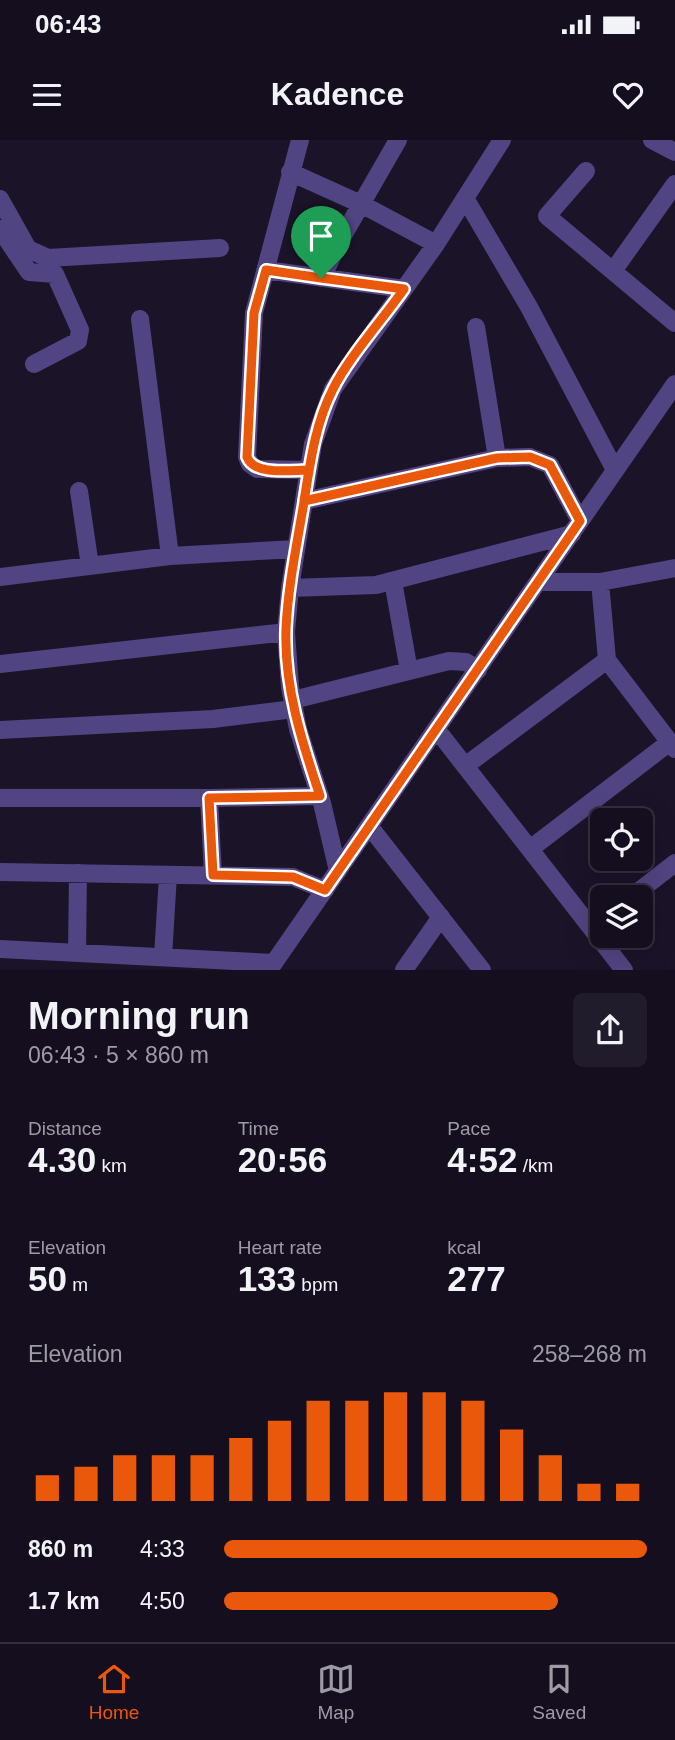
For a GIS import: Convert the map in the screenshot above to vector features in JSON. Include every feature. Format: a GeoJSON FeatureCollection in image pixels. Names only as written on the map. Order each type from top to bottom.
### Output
{"type":"FeatureCollection","features":[{"type":"Feature","properties":{"kind":"street"},"geometry":{"type":"LineString","coordinates":[[300,140],[254,313],[247,457],[250,464],[257,469],[309,470]]}},
{"type":"Feature","properties":{"kind":"street"},"geometry":{"type":"LineString","coordinates":[[321,278],[398,140]]}},
{"type":"Feature","properties":{"kind":"street"},"geometry":{"type":"LineString","coordinates":[[338,872],[320,796],[293,705],[286,632],[289,588],[313,444],[333,389],[436,244],[502,140]]}},
{"type":"Feature","properties":{"kind":"street"},"geometry":{"type":"LineString","coordinates":[[652,140],[675,152]]}},
{"type":"Feature","properties":{"kind":"street"},"geometry":{"type":"LineString","coordinates":[[586,171],[547,216],[675,323]]}},
{"type":"Feature","properties":{"kind":"street"},"geometry":{"type":"LineString","coordinates":[[290,172],[363,205],[436,244]]}},
{"type":"Feature","properties":{"kind":"street"},"geometry":{"type":"LineString","coordinates":[[613,271],[675,184]]}},
{"type":"Feature","properties":{"kind":"street"},"geometry":{"type":"LineString","coordinates":[[465,198],[529,307],[615,470]]}},
{"type":"Feature","properties":{"kind":"street"},"geometry":{"type":"LineString","coordinates":[[0,199],[28,249],[48,258],[220,248]]}},
{"type":"Feature","properties":{"kind":"street"},"geometry":{"type":"LineString","coordinates":[[0,229],[29,272],[55,274],[80,330],[78,341],[34,364]]}},
{"type":"Feature","properties":{"kind":"street"},"geometry":{"type":"LineString","coordinates":[[266,270],[404,289]]}},
{"type":"Feature","properties":{"kind":"street"},"geometry":{"type":"LineString","coordinates":[[140,319],[170,556]]}},
{"type":"Feature","properties":{"kind":"street"},"geometry":{"type":"LineString","coordinates":[[476,327],[497,458]]}},
{"type":"Feature","properties":{"kind":"street"},"geometry":{"type":"LineString","coordinates":[[0,949],[163,957],[271,967],[675,384]]}},
{"type":"Feature","properties":{"kind":"street"},"geometry":{"type":"LineString","coordinates":[[304,501],[497,458],[530,457],[550,465],[576,527]]}},
{"type":"Feature","properties":{"kind":"street"},"geometry":{"type":"LineString","coordinates":[[79,491],[90,566]]}},
{"type":"Feature","properties":{"kind":"street"},"geometry":{"type":"LineString","coordinates":[[289,588],[393,581],[576,527]]}},
{"type":"Feature","properties":{"kind":"street"},"geometry":{"type":"LineString","coordinates":[[0,577],[170,556],[296,549]]}},
{"type":"Feature","properties":{"kind":"street"},"geometry":{"type":"LineString","coordinates":[[539,582],[600,582],[675,568]]}},
{"type":"Feature","properties":{"kind":"street"},"geometry":{"type":"LineString","coordinates":[[393,581],[410,671]]}},
{"type":"Feature","properties":{"kind":"street"},"geometry":{"type":"LineString","coordinates":[[530,849],[672,745],[607,660],[600,582]]}},
{"type":"Feature","properties":{"kind":"street"},"geometry":{"type":"LineString","coordinates":[[0,664],[286,632]]}},
{"type":"Feature","properties":{"kind":"street"},"geometry":{"type":"LineString","coordinates":[[0,730],[213,719],[293,705],[457,660],[478,670]]}},
{"type":"Feature","properties":{"kind":"street"},"geometry":{"type":"LineString","coordinates":[[465,766],[607,660]]}},
{"type":"Feature","properties":{"kind":"street"},"geometry":{"type":"LineString","coordinates":[[437,730],[530,849],[590,916]]}},
{"type":"Feature","properties":{"kind":"street"},"geometry":{"type":"LineString","coordinates":[[0,798],[320,796]]}},
{"type":"Feature","properties":{"kind":"street"},"geometry":{"type":"LineString","coordinates":[[209,798],[213,875]]}},
{"type":"Feature","properties":{"kind":"street"},"geometry":{"type":"LineString","coordinates":[[370,827],[482,970]]}},
{"type":"Feature","properties":{"kind":"street"},"geometry":{"type":"LineString","coordinates":[[647,885],[675,863]]}},
{"type":"Feature","properties":{"kind":"street"},"geometry":{"type":"LineString","coordinates":[[0,872],[293,877],[325,890]]}},
{"type":"Feature","properties":{"kind":"street"},"geometry":{"type":"LineString","coordinates":[[77,953],[78,873]]}},
{"type":"Feature","properties":{"kind":"street"},"geometry":{"type":"LineString","coordinates":[[163,957],[168,875]]}},
{"type":"Feature","properties":{"kind":"street"},"geometry":{"type":"LineString","coordinates":[[404,970],[441,917]]}},
{"type":"Feature","properties":{"kind":"street"},"geometry":{"type":"LineString","coordinates":[[611,948],[624,970]]}},
{"type":"Feature","properties":{"kind":"route"},"geometry":{"type":"LineString","coordinates":[[321,278],[266,270],[254,313],[247,457],[250,464],[257,469],[309,470],[304,501],[497,458],[530,457],[550,465],[580,521],[425,749],[325,890],[293,877],[213,875],[209,798],[320,796],[298,729],[290,687],[286,632],[289,588],[296,549],[309,470],[313,444],[333,389],[404,289],[321,278]]}}]}
